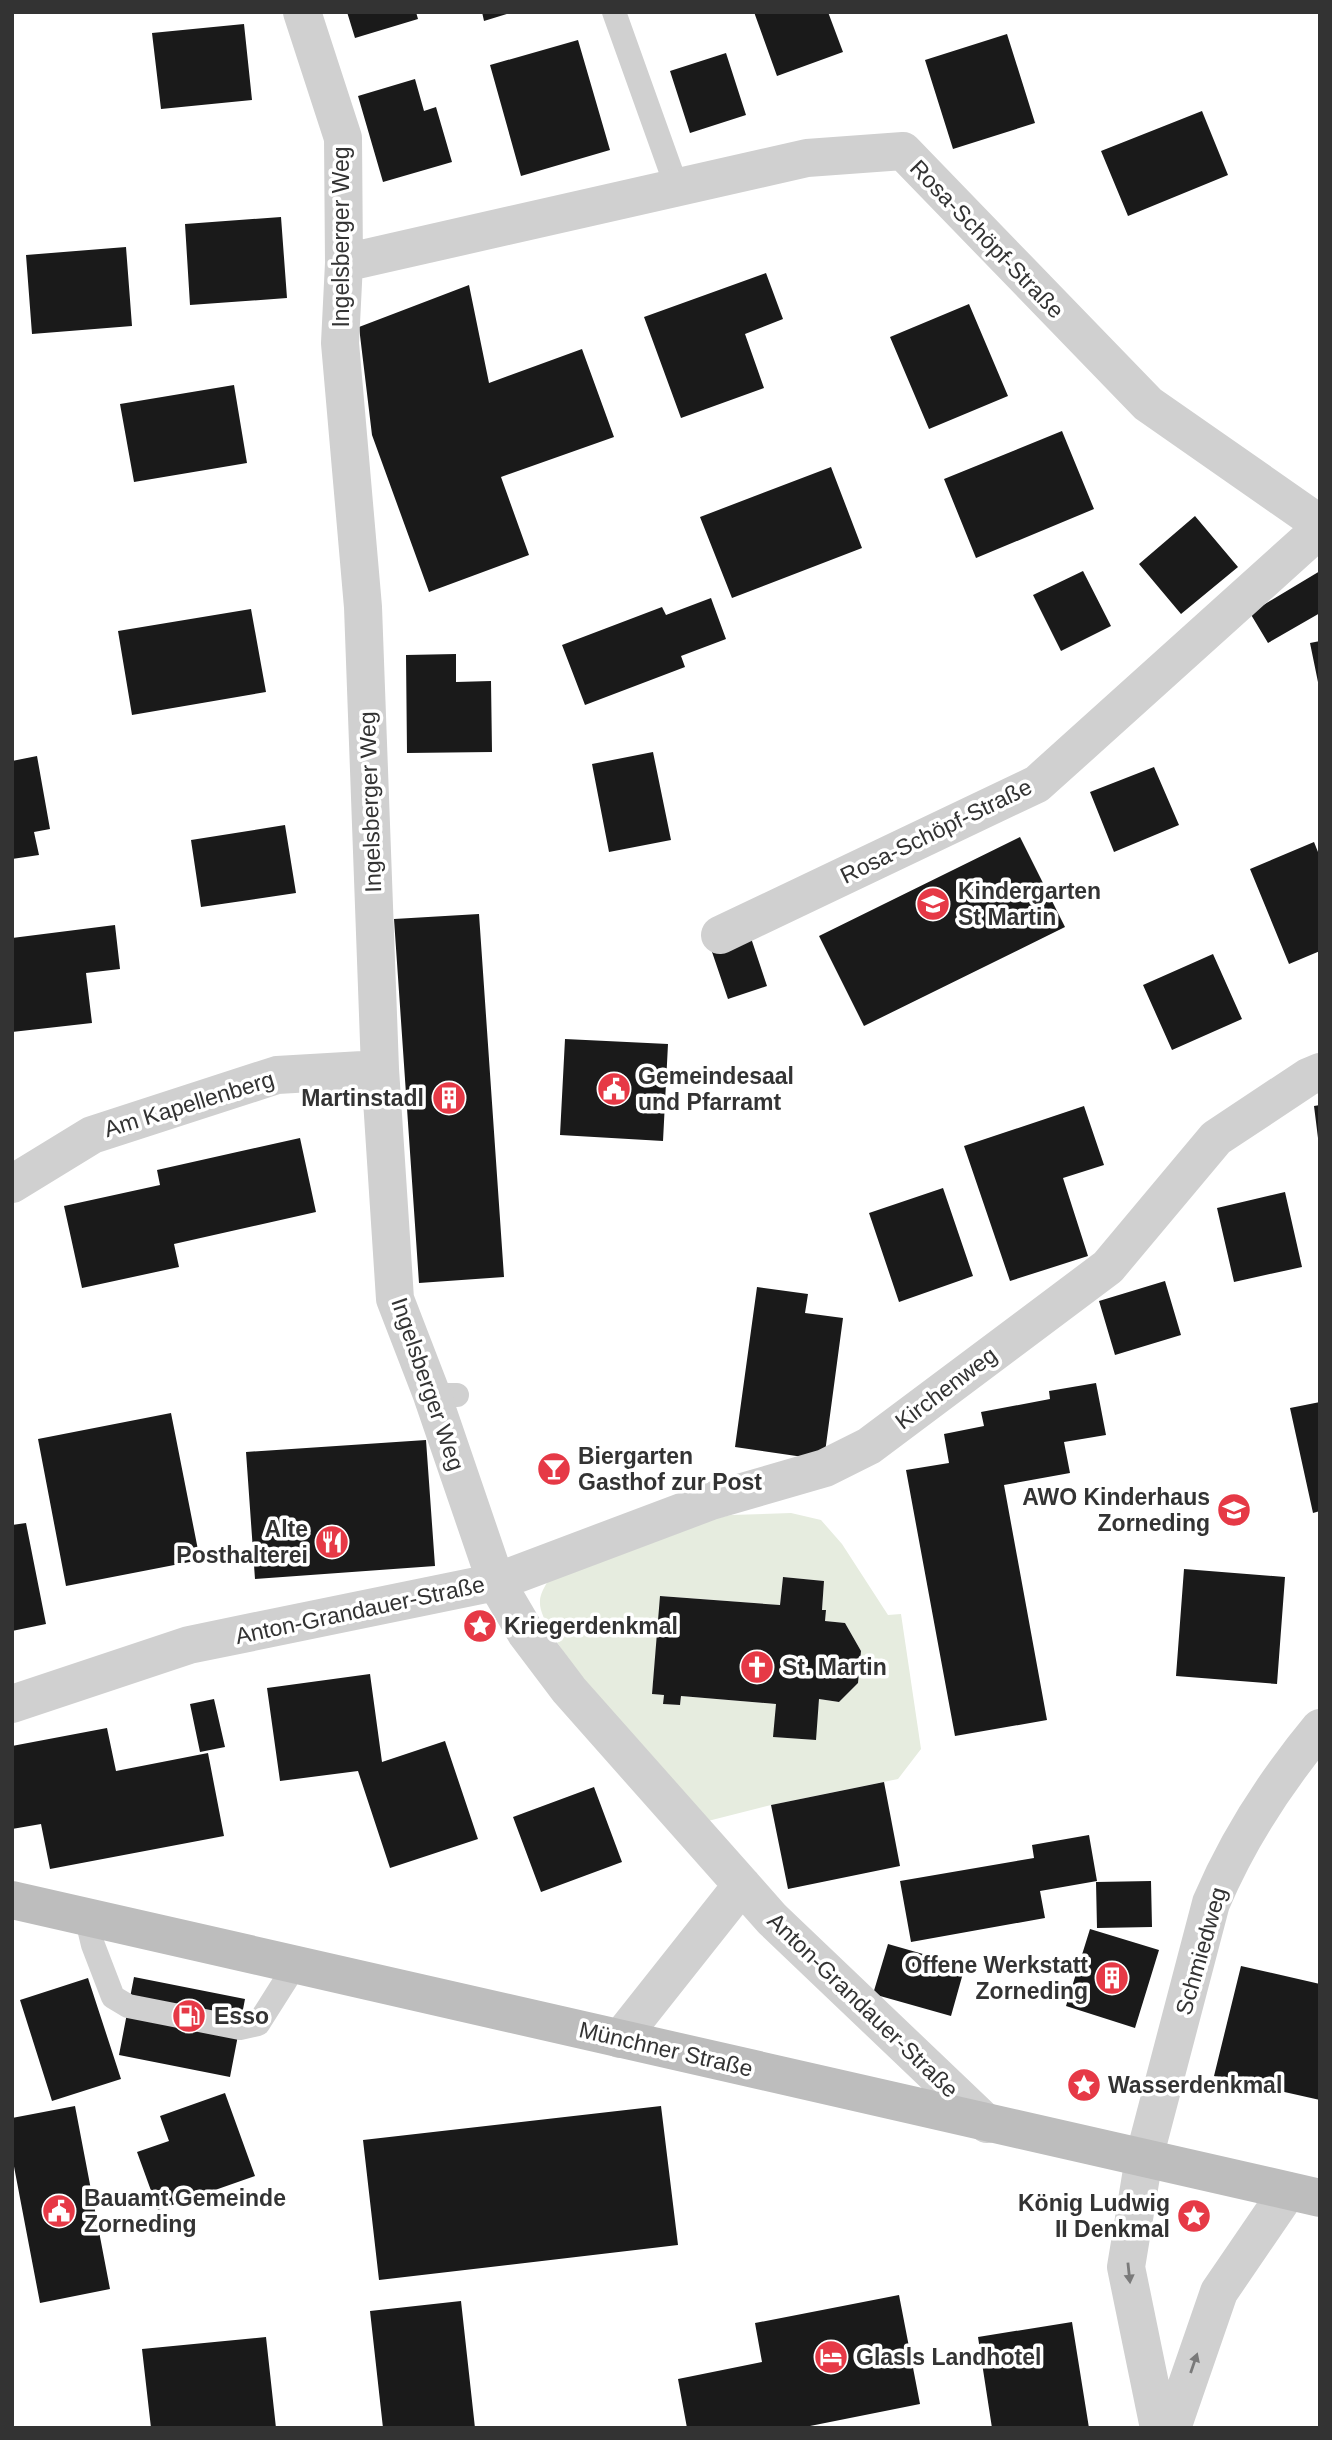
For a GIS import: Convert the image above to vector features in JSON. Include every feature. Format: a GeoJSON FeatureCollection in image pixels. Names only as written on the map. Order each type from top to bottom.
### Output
{"type":"FeatureCollection","features":[{"type":"Feature","properties":{"kind":"street","name":"Ingelsberger Weg"},"geometry":{"type":"LineString","coordinates":[[302,12],[343,138],[344,263],[340,343],[363,607],[380,1069],[395,1298],[445,1395],[496,1582]]}},
{"type":"Feature","properties":{"kind":"street","name":"Rosa-Schöpf-Straße"},"geometry":{"type":"LineString","coordinates":[[344,263],[807,158],[903,152],[1148,404],[1320,524]]}},
{"type":"Feature","properties":{"kind":"street","name":"Rosa-Schöpf-Straße"},"geometry":{"type":"LineString","coordinates":[[720,935],[1037,784],[1320,529]]}},
{"type":"Feature","properties":{"kind":"street","name":"Am Kapellenberg"},"geometry":{"type":"LineString","coordinates":[[12,1184],[92,1135],[277,1075],[380,1069]]}},
{"type":"Feature","properties":{"kind":"street","name":"Kirchenweg"},"geometry":{"type":"LineString","coordinates":[[496,1582],[711,1501],[825,1468],[869,1446],[1108,1267],[1216,1138],[1308,1077],[1320,1072]]}},
{"type":"Feature","properties":{"kind":"street","name":"Anton-Grandauer-Straße"},"geometry":{"type":"LineString","coordinates":[[12,1704],[189,1645],[496,1582],[526,1633],[569,1690],[772,1919],[986,2124]]}},
{"type":"Feature","properties":{"kind":"street","name":"Schmiedweg"},"geometry":{"type":"LineString","coordinates":[[1159,2428],[1126,2267],[1144,2158],[1211,1903],[1225,1870],[1263,1804],[1320,1728]]}},
{"type":"Feature","properties":{"kind":"street"},"geometry":{"type":"LineString","coordinates":[[620,2039],[742,1885]]}},
{"type":"Feature","properties":{"kind":"street","name":"Münchner Straße"},"geometry":{"type":"LineString","coordinates":[[12,1900],[1304,2195]]}},
{"type":"Feature","properties":{"kind":"street"},"geometry":{"type":"LineString","coordinates":[[1172,2428],[1219,2292],[1304,2195]]}},
{"type":"Feature","properties":{"kind":"lane"},"geometry":{"type":"LineString","coordinates":[[614,12],[677,188]]}},
{"type":"Feature","properties":{"kind":"lane"},"geometry":{"type":"LineString","coordinates":[[86,1916],[93,1945],[113,1997],[128,2006],[240,2028],[258,2024],[296,1964]]}},
{"type":"Feature","properties":{"kind":"shaded area"},"geometry":{"type":"Polygon","coordinates":[[[791,1513],[821,1520],[842,1544],[888,1615],[901,1614],[921,1749],[898,1779],[708,1821],[611,1713],[560,1647],[545,1620],[540,1601],[548,1581],[671,1528],[731,1515],[791,1513]],[[783,1577],[780,1605],[661,1596],[652,1694],[664,1695],[663,1704],[680,1705],[681,1696],[776,1704],[774,1737],[815,1740],[819,1699],[839,1702],[858,1683],[861,1651],[845,1623],[825,1621],[826,1610],[822,1610],[824,1581],[783,1577]]]}},
{"type":"Feature","properties":{"kind":"building"},"geometry":{"type":"Polygon","coordinates":[[[347,12],[416,12],[418,19],[355,38],[347,12]]]}},
{"type":"Feature","properties":{"kind":"building"},"geometry":{"type":"Polygon","coordinates":[[[482,12],[510,12],[510,13],[484,21],[482,12]]]}},
{"type":"Feature","properties":{"kind":"building"},"geometry":{"type":"Polygon","coordinates":[[[754,12],[828,12],[843,52],[777,76],[754,12]]]}},
{"type":"Feature","properties":{"kind":"building"},"geometry":{"type":"Polygon","coordinates":[[[244,24],[252,100],[161,109],[152,33],[244,24]]]}},
{"type":"Feature","properties":{"kind":"building"},"geometry":{"type":"Polygon","coordinates":[[[1007,34],[1035,123],[953,149],[925,60],[1007,34]]]}},
{"type":"Feature","properties":{"kind":"building"},"geometry":{"type":"Polygon","coordinates":[[[578,40],[610,150],[521,176],[490,65],[578,40]]]}},
{"type":"Feature","properties":{"kind":"building"},"geometry":{"type":"Polygon","coordinates":[[[726,53],[746,115],[690,133],[670,71],[726,53]]]}},
{"type":"Feature","properties":{"kind":"building"},"geometry":{"type":"Polygon","coordinates":[[[415,79],[424,111],[436,107],[452,162],[383,182],[358,96],[415,79]]]}},
{"type":"Feature","properties":{"kind":"building"},"geometry":{"type":"Polygon","coordinates":[[[1202,111],[1228,175],[1128,216],[1101,151],[1202,111]]]}},
{"type":"Feature","properties":{"kind":"building"},"geometry":{"type":"Polygon","coordinates":[[[281,217],[287,298],[190,305],[185,224],[281,217]]]}},
{"type":"Feature","properties":{"kind":"building"},"geometry":{"type":"Polygon","coordinates":[[[126,247],[132,326],[32,334],[26,255],[126,247]]]}},
{"type":"Feature","properties":{"kind":"building"},"geometry":{"type":"Polygon","coordinates":[[[766,273],[783,319],[745,334],[764,388],[681,418],[644,317],[766,273]]]}},
{"type":"Feature","properties":{"kind":"building"},"geometry":{"type":"Polygon","coordinates":[[[469,285],[489,383],[582,349],[614,437],[501,477],[529,555],[429,592],[372,435],[359,327],[469,285]]]}},
{"type":"Feature","properties":{"kind":"building"},"geometry":{"type":"Polygon","coordinates":[[[969,304],[1008,396],[929,429],[890,337],[969,304]]]}},
{"type":"Feature","properties":{"kind":"building"},"geometry":{"type":"Polygon","coordinates":[[[234,385],[247,463],[134,482],[120,404],[234,385]]]}},
{"type":"Feature","properties":{"kind":"building"},"geometry":{"type":"Polygon","coordinates":[[[1062,431],[1094,509],[976,558],[944,479],[1062,431]]]}},
{"type":"Feature","properties":{"kind":"building"},"geometry":{"type":"Polygon","coordinates":[[[831,467],[862,548],[732,598],[700,517],[831,467]]]}},
{"type":"Feature","properties":{"kind":"building"},"geometry":{"type":"Polygon","coordinates":[[[1195,516],[1238,567],[1181,614],[1139,564],[1195,516]]]}},
{"type":"Feature","properties":{"kind":"building"},"geometry":{"type":"Polygon","coordinates":[[[1083,571],[1111,626],[1061,651],[1033,595],[1083,571]]]}},
{"type":"Feature","properties":{"kind":"building"},"geometry":{"type":"Polygon","coordinates":[[[1320,571],[1320,613],[1268,643],[1250,613],[1320,571]]]}},
{"type":"Feature","properties":{"kind":"building"},"geometry":{"type":"Polygon","coordinates":[[[711,598],[726,639],[681,656],[685,667],[585,705],[562,645],[662,607],[666,615],[711,598]]]}},
{"type":"Feature","properties":{"kind":"building"},"geometry":{"type":"Polygon","coordinates":[[[251,609],[266,692],[132,715],[118,631],[251,609]]]}},
{"type":"Feature","properties":{"kind":"building"},"geometry":{"type":"Polygon","coordinates":[[[1320,641],[1320,687],[1319,687],[1310,643],[1320,641]]]}},
{"type":"Feature","properties":{"kind":"building"},"geometry":{"type":"Polygon","coordinates":[[[456,654],[456,682],[491,681],[492,752],[407,753],[406,655],[456,654]]]}},
{"type":"Feature","properties":{"kind":"building"},"geometry":{"type":"Polygon","coordinates":[[[653,752],[671,840],[609,852],[592,764],[653,752]]]}},
{"type":"Feature","properties":{"kind":"building"},"geometry":{"type":"Polygon","coordinates":[[[37,756],[50,829],[34,832],[39,855],[12,859],[12,761],[37,756]]]}},
{"type":"Feature","properties":{"kind":"building"},"geometry":{"type":"Polygon","coordinates":[[[1154,767],[1179,825],[1114,852],[1090,792],[1154,767]]]}},
{"type":"Feature","properties":{"kind":"building"},"geometry":{"type":"Polygon","coordinates":[[[285,825],[296,893],[201,907],[191,840],[285,825]]]}},
{"type":"Feature","properties":{"kind":"building"},"geometry":{"type":"Polygon","coordinates":[[[1020,837],[1065,927],[864,1026],[819,936],[1020,837]]]}},
{"type":"Feature","properties":{"kind":"building"},"geometry":{"type":"Polygon","coordinates":[[[1314,842],[1320,857],[1320,951],[1289,964],[1250,869],[1314,842]]]}},
{"type":"Feature","properties":{"kind":"building","name":"Martinstadl"},"geometry":{"type":"Polygon","coordinates":[[[479,914],[504,1277],[419,1283],[394,919],[479,914]]]}},
{"type":"Feature","properties":{"kind":"building"},"geometry":{"type":"Polygon","coordinates":[[[115,925],[120,969],[86,973],[92,1023],[12,1032],[12,938],[115,925]]]}},
{"type":"Feature","properties":{"kind":"building"},"geometry":{"type":"Polygon","coordinates":[[[750,935],[767,986],[728,999],[711,949],[750,935]]]}},
{"type":"Feature","properties":{"kind":"building"},"geometry":{"type":"Polygon","coordinates":[[[1213,954],[1242,1019],[1172,1050],[1143,985],[1213,954]]]}},
{"type":"Feature","properties":{"kind":"building","name":"Gemeindesaal und Pfarramt"},"geometry":{"type":"Polygon","coordinates":[[[565,1039],[668,1044],[663,1141],[560,1135],[565,1039]]]}},
{"type":"Feature","properties":{"kind":"building"},"geometry":{"type":"Polygon","coordinates":[[[1320,1105],[1320,1138],[1318,1138],[1314,1106],[1320,1105]]]}},
{"type":"Feature","properties":{"kind":"building"},"geometry":{"type":"Polygon","coordinates":[[[1084,1106],[1104,1165],[1063,1178],[1088,1256],[1010,1281],[964,1146],[1084,1106]]]}},
{"type":"Feature","properties":{"kind":"building"},"geometry":{"type":"Polygon","coordinates":[[[300,1138],[316,1212],[174,1244],[179,1267],[82,1288],[64,1206],[160,1185],[157,1170],[300,1138]]]}},
{"type":"Feature","properties":{"kind":"building"},"geometry":{"type":"Polygon","coordinates":[[[943,1188],[973,1276],[899,1302],[869,1213],[943,1188]]]}},
{"type":"Feature","properties":{"kind":"building"},"geometry":{"type":"Polygon","coordinates":[[[1285,1192],[1302,1267],[1234,1282],[1217,1208],[1285,1192]]]}},
{"type":"Feature","properties":{"kind":"building"},"geometry":{"type":"Polygon","coordinates":[[[1165,1281],[1181,1335],[1115,1355],[1099,1301],[1165,1281]]]}},
{"type":"Feature","properties":{"kind":"building"},"geometry":{"type":"Polygon","coordinates":[[[757,1287],[808,1294],[805,1313],[843,1318],[824,1460],[735,1447],[757,1287]]]}},
{"type":"Feature","properties":{"kind":"building"},"geometry":{"type":"Polygon","coordinates":[[[1096,1383],[1106,1435],[1064,1442],[1070,1473],[1004,1485],[1047,1720],[955,1736],[906,1470],[949,1463],[944,1434],[984,1426],[981,1412],[1050,1399],[1049,1391],[1096,1383]]]}},
{"type":"Feature","properties":{"kind":"building"},"geometry":{"type":"Polygon","coordinates":[[[1320,1402],[1320,1511],[1313,1513],[1290,1408],[1320,1402]]]}},
{"type":"Feature","properties":{"kind":"building"},"geometry":{"type":"Polygon","coordinates":[[[171,1413],[200,1560],[66,1586],[38,1439],[171,1413]]]}},
{"type":"Feature","properties":{"kind":"building"},"geometry":{"type":"Polygon","coordinates":[[[426,1440],[435,1566],[255,1579],[246,1452],[426,1440]]]}},
{"type":"Feature","properties":{"kind":"building"},"geometry":{"type":"Polygon","coordinates":[[[26,1523],[46,1624],[12,1631],[12,1525],[26,1523]]]}},
{"type":"Feature","properties":{"kind":"building"},"geometry":{"type":"Polygon","coordinates":[[[1184,1569],[1285,1577],[1277,1684],[1176,1676],[1184,1569]]]}},
{"type":"Feature","properties":{"kind":"building","name":"St. Martin"},"geometry":{"type":"Polygon","coordinates":[[[783,1577],[824,1581],[822,1610],[826,1610],[825,1621],[845,1623],[861,1651],[858,1683],[839,1702],[819,1699],[816,1740],[773,1737],[776,1704],[681,1696],[680,1705],[663,1704],[664,1695],[652,1694],[660,1596],[780,1605],[783,1577]]]}},
{"type":"Feature","properties":{"kind":"building"},"geometry":{"type":"Polygon","coordinates":[[[370,1674],[382,1762],[445,1741],[478,1839],[390,1868],[358,1771],[280,1781],[267,1688],[370,1674]]]}},
{"type":"Feature","properties":{"kind":"building"},"geometry":{"type":"Polygon","coordinates":[[[214,1699],[225,1747],[200,1752],[190,1704],[214,1699]]]}},
{"type":"Feature","properties":{"kind":"building"},"geometry":{"type":"Polygon","coordinates":[[[107,1728],[116,1771],[208,1753],[224,1836],[50,1869],[41,1824],[12,1829],[12,1746],[107,1728]]]}},
{"type":"Feature","properties":{"kind":"building"},"geometry":{"type":"Polygon","coordinates":[[[884,1782],[900,1866],[788,1889],[771,1805],[884,1782]]]}},
{"type":"Feature","properties":{"kind":"building"},"geometry":{"type":"Polygon","coordinates":[[[594,1787],[622,1862],[541,1892],[513,1817],[594,1787]]]}},
{"type":"Feature","properties":{"kind":"building"},"geometry":{"type":"Polygon","coordinates":[[[1089,1835],[1097,1881],[1040,1891],[1045,1918],[911,1942],[900,1881],[1034,1858],[1032,1845],[1089,1835]]]}},
{"type":"Feature","properties":{"kind":"building"},"geometry":{"type":"Polygon","coordinates":[[[1151,1881],[1152,1927],[1097,1928],[1096,1882],[1151,1881]]]}},
{"type":"Feature","properties":{"kind":"building","name":"Offene Werkstatt Zorneding"},"geometry":{"type":"Polygon","coordinates":[[[1090,1929],[1159,1950],[1135,2028],[1066,2006],[1090,1929]]]}},
{"type":"Feature","properties":{"kind":"building"},"geometry":{"type":"Polygon","coordinates":[[[888,1944],[965,1966],[951,2016],[873,1994],[888,1944]]]}},
{"type":"Feature","properties":{"kind":"building"},"geometry":{"type":"Polygon","coordinates":[[[1241,1966],[1320,1984],[1320,2100],[1214,2076],[1241,1966]]]}},
{"type":"Feature","properties":{"kind":"building"},"geometry":{"type":"Polygon","coordinates":[[[134,1977],[245,1999],[230,2077],[119,2055],[134,1977]]]}},
{"type":"Feature","properties":{"kind":"building"},"geometry":{"type":"Polygon","coordinates":[[[88,1978],[121,2079],[52,2101],[20,2000],[88,1978]]]}},
{"type":"Feature","properties":{"kind":"building"},"geometry":{"type":"Polygon","coordinates":[[[225,2093],[255,2176],[158,2210],[137,2152],[169,2141],[160,2116],[225,2093]]]}},
{"type":"Feature","properties":{"kind":"building"},"geometry":{"type":"Polygon","coordinates":[[[75,2106],[110,2289],[40,2303],[12,2156],[12,2118],[75,2106]]]}},
{"type":"Feature","properties":{"kind":"building"},"geometry":{"type":"Polygon","coordinates":[[[661,2106],[678,2245],[379,2280],[363,2140],[661,2106]]]}},
{"type":"Feature","properties":{"kind":"building"},"geometry":{"type":"Polygon","coordinates":[[[899,2295],[920,2404],[800,2428],[687,2428],[678,2379],[762,2362],[755,2323],[899,2295]]]}},
{"type":"Feature","properties":{"kind":"building"},"geometry":{"type":"Polygon","coordinates":[[[461,2301],[475,2428],[383,2428],[370,2311],[461,2301]]]}},
{"type":"Feature","properties":{"kind":"building"},"geometry":{"type":"Polygon","coordinates":[[[1072,2322],[1089,2428],[992,2428],[978,2337],[1072,2322]]]}},
{"type":"Feature","properties":{"kind":"building"},"geometry":{"type":"Polygon","coordinates":[[[266,2337],[276,2428],[151,2428],[142,2349],[266,2337]]]}},
{"type":"Feature","properties":{"kind":"place","name":"Kindergarten St Martin"},"geometry":{"type":"Point","coordinates":[933,904]}},
{"type":"Feature","properties":{"kind":"place","name":"Gemeindesaal und Pfarramt"},"geometry":{"type":"Point","coordinates":[614,1089]}},
{"type":"Feature","properties":{"kind":"place","name":"Martinstadl"},"geometry":{"type":"Point","coordinates":[449,1098]}},
{"type":"Feature","properties":{"kind":"place","name":"Biergarten Gasthof zur Post"},"geometry":{"type":"Point","coordinates":[554,1469]}},
{"type":"Feature","properties":{"kind":"place","name":"AWO Kinderhaus Zorneding"},"geometry":{"type":"Point","coordinates":[1234,1510]}},
{"type":"Feature","properties":{"kind":"place","name":"Alte Posthalterei"},"geometry":{"type":"Point","coordinates":[332,1542]}},
{"type":"Feature","properties":{"kind":"place","name":"Kriegerdenkmal"},"geometry":{"type":"Point","coordinates":[480,1626]}},
{"type":"Feature","properties":{"kind":"place","name":"St. Martin"},"geometry":{"type":"Point","coordinates":[757,1667]}},
{"type":"Feature","properties":{"kind":"place","name":"Offene Werkstatt Zorneding"},"geometry":{"type":"Point","coordinates":[1112,1978]}},
{"type":"Feature","properties":{"kind":"place","name":"Esso"},"geometry":{"type":"Point","coordinates":[189,2016]}},
{"type":"Feature","properties":{"kind":"place","name":"Wasserdenkmal"},"geometry":{"type":"Point","coordinates":[1084,2085]}},
{"type":"Feature","properties":{"kind":"place","name":"Bauamt Gemeinde Zorneding"},"geometry":{"type":"Point","coordinates":[59,2211]}},
{"type":"Feature","properties":{"kind":"place","name":"König Ludwig II Denkmal"},"geometry":{"type":"Point","coordinates":[1194,2216]}},
{"type":"Feature","properties":{"kind":"place","name":"Glasls Landhotel"},"geometry":{"type":"Point","coordinates":[831,2357]}}]}
